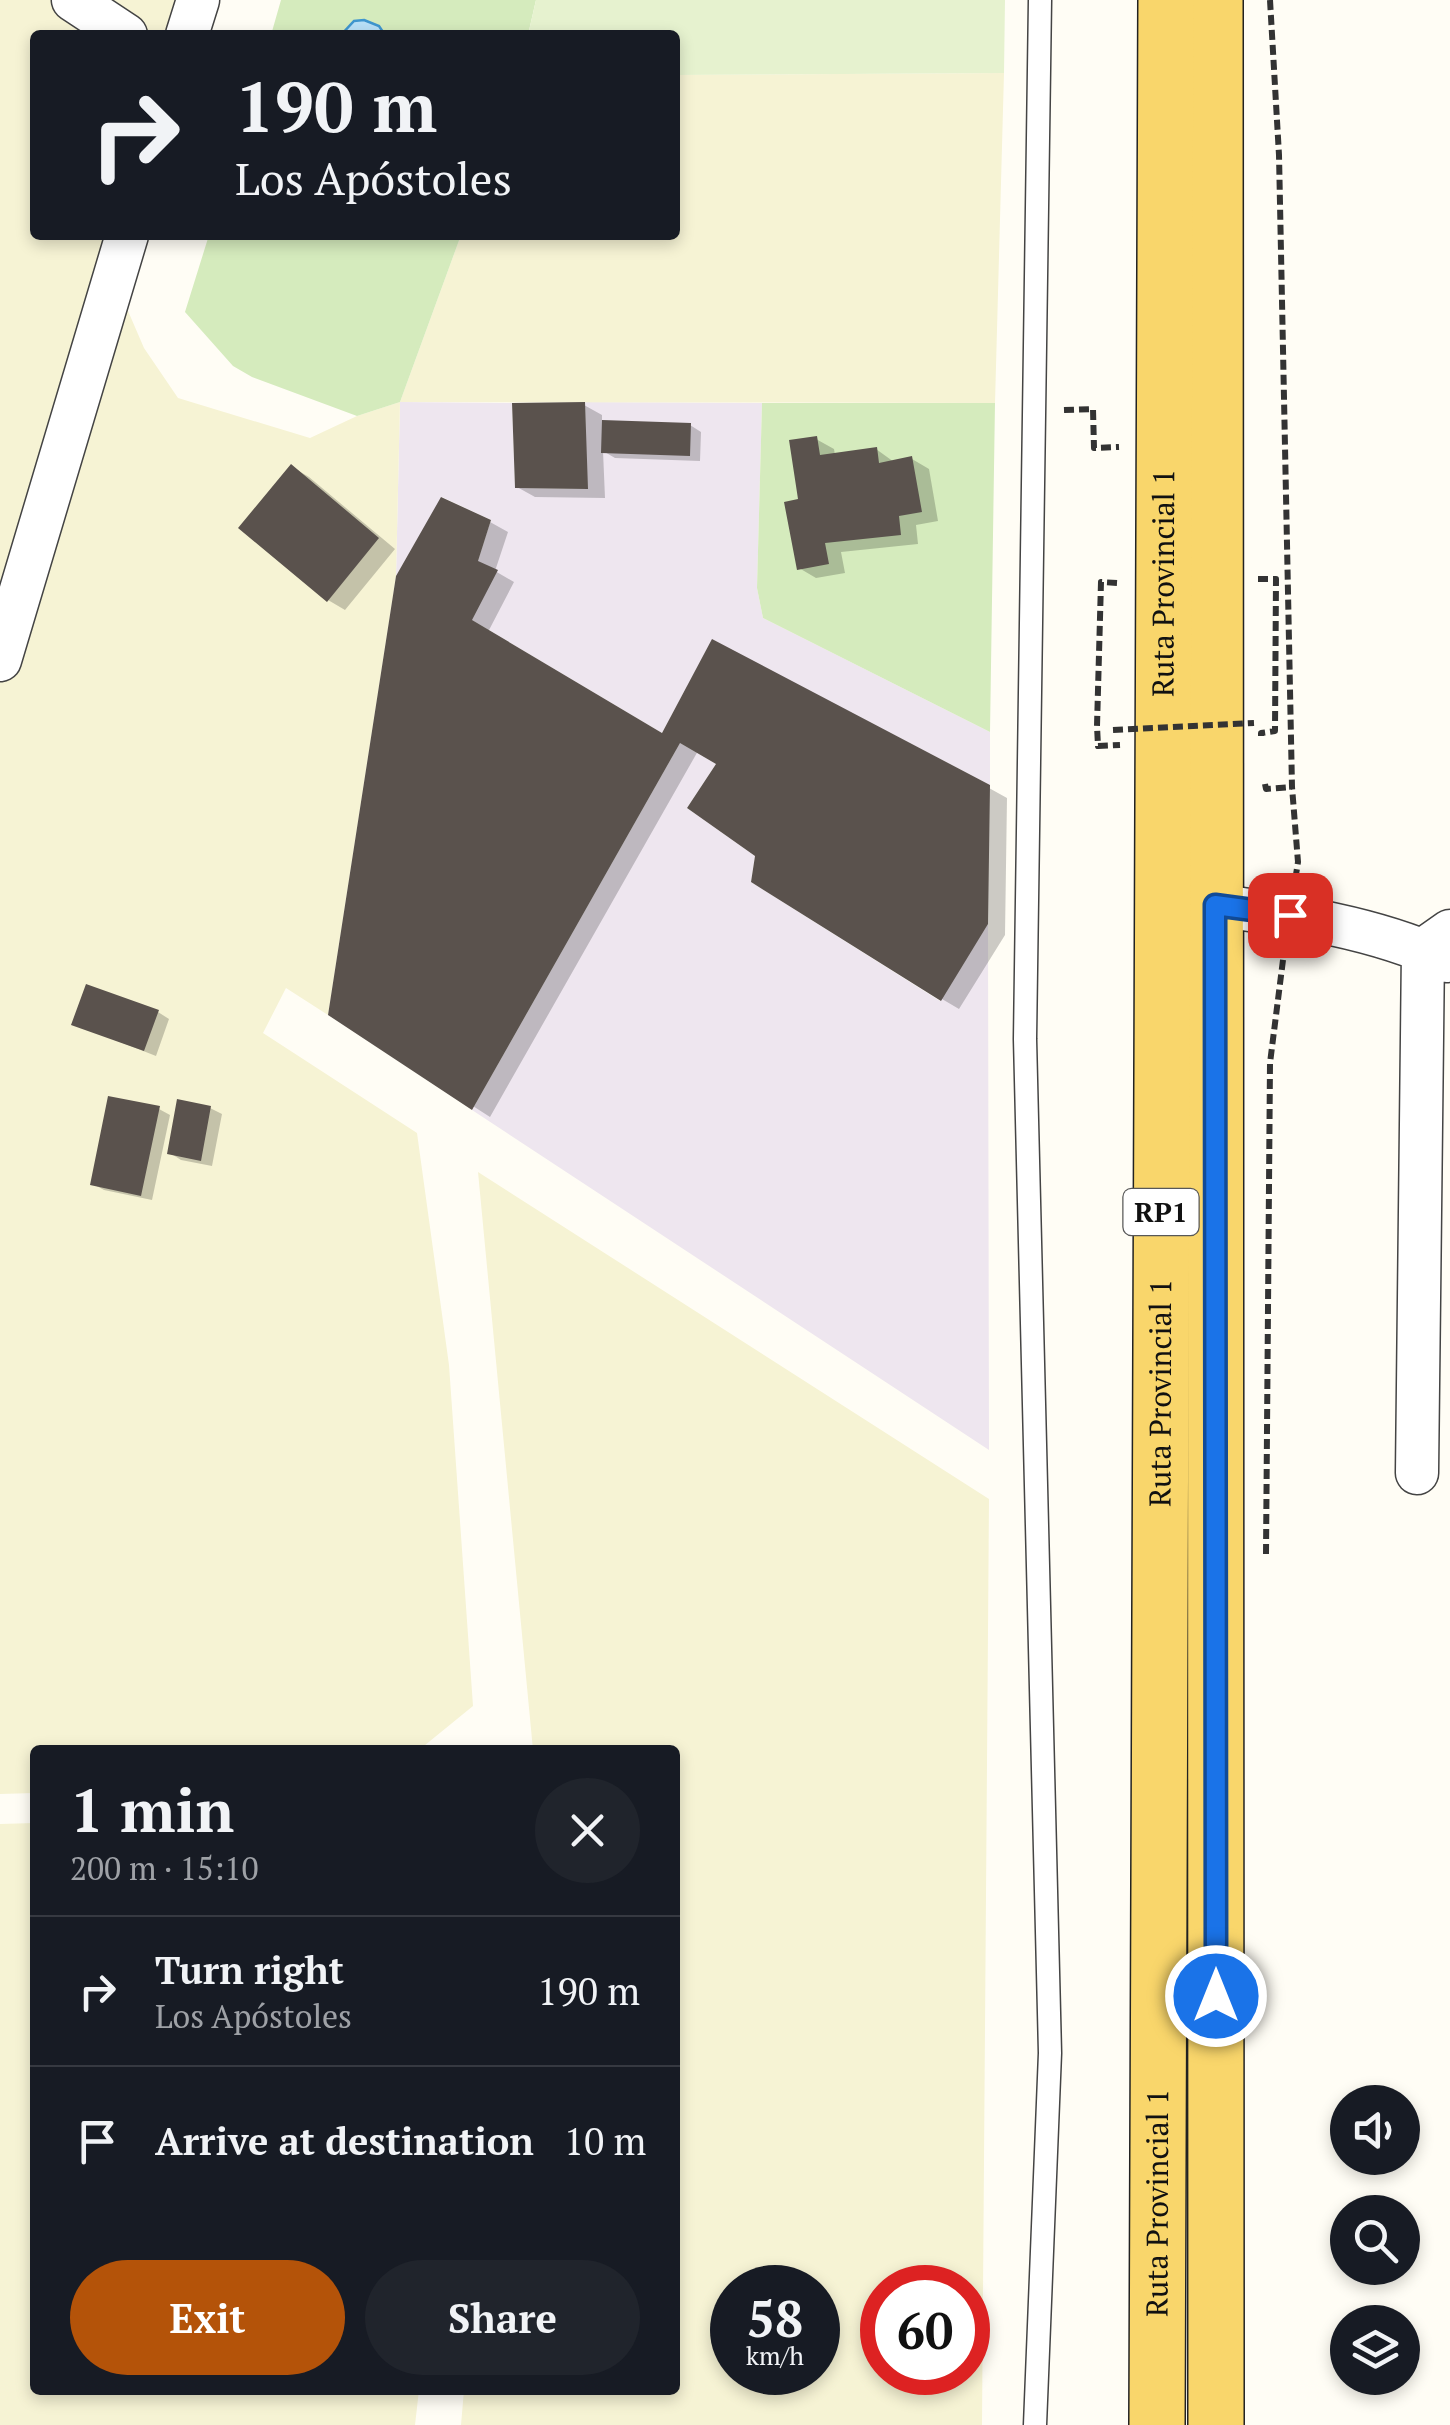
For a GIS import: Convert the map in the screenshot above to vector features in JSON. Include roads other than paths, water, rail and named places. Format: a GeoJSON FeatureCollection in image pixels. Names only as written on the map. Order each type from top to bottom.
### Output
{"type":"FeatureCollection","features":[{"type":"Feature","properties":{"kind":"main road","name":"Ruta Provincial 1"},"geometry":{"type":"LineString","coordinates":[[1157,2425],[1166,0]]}},
{"type":"Feature","properties":{"kind":"main road","name":"Ruta Provincial 1"},"geometry":{"type":"LineString","coordinates":[[1215,0],[1216,2425]]}},
{"type":"Feature","properties":{"kind":"street"},"geometry":{"type":"LineString","coordinates":[[73,0],[118,30]]}},
{"type":"Feature","properties":{"kind":"street"},"geometry":{"type":"LineString","coordinates":[[189,30],[198,0]]}},
{"type":"Feature","properties":{"kind":"street"},"geometry":{"type":"LineString","coordinates":[[0,660],[126,240]]}},
{"type":"Feature","properties":{"kind":"street"},"geometry":{"type":"LineString","coordinates":[[1215,905],[1290,915],[1441,948],[1417,1473]]}},
{"type":"Feature","properties":{"kind":"lane"},"geometry":{"type":"LineString","coordinates":[[1035,2425],[1050,2053],[1025,1039],[1040,0]]}},
{"type":"Feature","properties":{"kind":"water"},"geometry":{"type":"Polygon","coordinates":[[[364,20],[382,30],[346,30],[354,21],[364,20]]]}}]}
